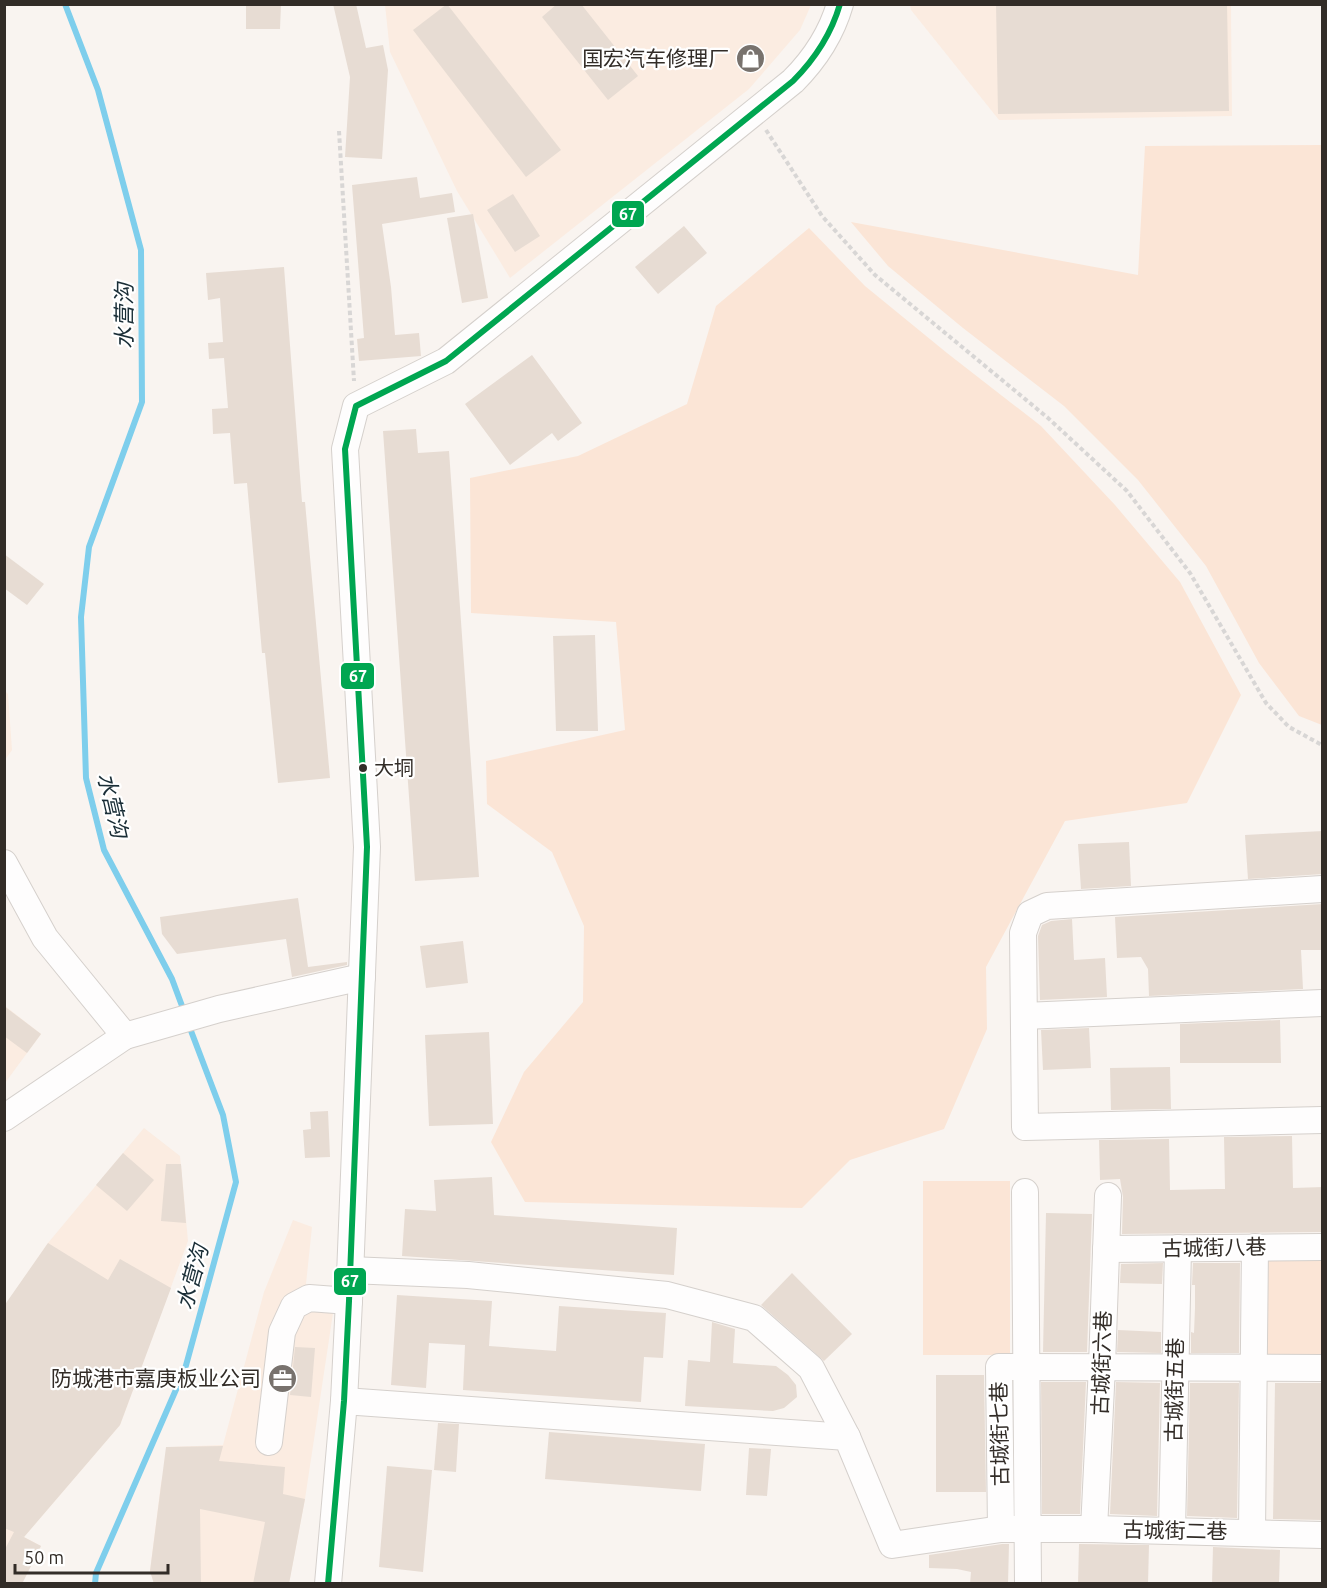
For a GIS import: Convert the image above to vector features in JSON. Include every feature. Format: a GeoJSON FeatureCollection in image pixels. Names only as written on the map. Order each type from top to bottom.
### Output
{"type":"FeatureCollection","features":[{"type":"Feature","properties":{"kind":"street"},"geometry":{"type":"LineString","coordinates":[[328,1584],[344,1401],[367,847],[345,449],[356,406],[446,361],[754,112],[807,67],[829,33],[840,4]]}},
{"type":"Feature","properties":{"kind":"street"},"geometry":{"type":"LineString","coordinates":[[4,863],[45,938],[137,1032]]}},
{"type":"Feature","properties":{"kind":"street"},"geometry":{"type":"LineString","coordinates":[[1323,889],[1047,906],[1030,914],[1023,933],[1025,1127],[1323,1120]]}},
{"type":"Feature","properties":{"kind":"street"},"geometry":{"type":"LineString","coordinates":[[4,1118],[137,1032],[219,1009],[362,977]]}},
{"type":"Feature","properties":{"kind":"street"},"geometry":{"type":"LineString","coordinates":[[1024,1016],[1323,1003]]}},
{"type":"Feature","properties":{"kind":"street","name":"古城街七巷"},"geometry":{"type":"LineString","coordinates":[[1025,1192],[1028,1584]]}},
{"type":"Feature","properties":{"kind":"street","name":"古城街六巷"},"geometry":{"type":"LineString","coordinates":[[1094,1529],[1108,1196]]}},
{"type":"Feature","properties":{"kind":"street"},"geometry":{"type":"LineString","coordinates":[[1252,1533],[1255,1247]]}},
{"type":"Feature","properties":{"kind":"street","name":"古城街八巷"},"geometry":{"type":"LineString","coordinates":[[1106,1250],[1323,1247]]}},
{"type":"Feature","properties":{"kind":"street","name":"古城街五巷"},"geometry":{"type":"LineString","coordinates":[[1172,1531],[1178,1248]]}},
{"type":"Feature","properties":{"kind":"street"},"geometry":{"type":"LineString","coordinates":[[350,1270],[468,1275],[667,1296],[754,1318],[811,1368],[847,1437]]}},
{"type":"Feature","properties":{"kind":"street"},"geometry":{"type":"LineString","coordinates":[[269,1442],[282,1332],[294,1306],[309,1298],[349,1301]]}},
{"type":"Feature","properties":{"kind":"street"},"geometry":{"type":"LineString","coordinates":[[1027,1366],[1323,1368]]}},
{"type":"Feature","properties":{"kind":"street","name":"古城街七巷"},"geometry":{"type":"LineString","coordinates":[[1001,1529],[999,1367],[1027,1366]]}},
{"type":"Feature","properties":{"kind":"street"},"geometry":{"type":"LineString","coordinates":[[344,1401],[847,1437]]}},
{"type":"Feature","properties":{"kind":"street","name":"古城街二巷"},"geometry":{"type":"LineString","coordinates":[[847,1437],[892,1545],[1001,1529],[1323,1535]]}},
{"type":"Feature","properties":{"kind":"path"},"geometry":{"type":"LineString","coordinates":[[754,112],[822,216],[875,275],[1048,418],[1127,491],[1190,573],[1266,703],[1289,727],[1323,745]]}},
{"type":"Feature","properties":{"kind":"path"},"geometry":{"type":"LineString","coordinates":[[339,131],[356,406]]}},
{"type":"Feature","properties":{"kind":"shaded area"},"geometry":{"type":"Polygon","coordinates":[[[385,5],[811,5],[800,30],[749,89],[510,278],[457,191],[390,52],[385,5]]]}},
{"type":"Feature","properties":{"kind":"shaded area"},"geometry":{"type":"Polygon","coordinates":[[[910,5],[1231,5],[1232,116],[999,120],[911,10],[910,5]]]}},
{"type":"Feature","properties":{"kind":"shaded area"},"geometry":{"type":"Polygon","coordinates":[[[1322,145],[1322,725],[1299,716],[1259,663],[1206,566],[1138,480],[1064,406],[963,328],[888,266],[851,222],[1138,275],[1145,146],[1322,145]]]}},
{"type":"Feature","properties":{"kind":"shaded area"},"geometry":{"type":"Polygon","coordinates":[[[809,228],[865,286],[1041,426],[1115,505],[1180,582],[1241,695],[1187,803],[1065,821],[986,967],[987,1029],[944,1129],[850,1160],[802,1208],[525,1202],[491,1142],[524,1072],[583,1002],[584,926],[552,852],[487,804],[486,761],[625,730],[616,622],[471,613],[470,478],[578,456],[687,404],[716,306],[809,228]]]}},
{"type":"Feature","properties":{"kind":"shaded area"},"geometry":{"type":"Polygon","coordinates":[[[5,691],[8,694],[12,750],[5,760],[5,691]]]}},
{"type":"Feature","properties":{"kind":"shaded area"},"geometry":{"type":"Polygon","coordinates":[[[5,1006],[41,1034],[5,1083],[5,1006]]]}},
{"type":"Feature","properties":{"kind":"shaded area"},"geometry":{"type":"Polygon","coordinates":[[[144,1128],[180,1156],[188,1241],[120,1425],[24,1537],[41,1546],[22,1583],[5,1584],[5,1306],[48,1243],[144,1128]]]}},
{"type":"Feature","properties":{"kind":"shaded area"},"geometry":{"type":"Polygon","coordinates":[[[923,1181],[1010,1181],[1010,1355],[923,1355],[923,1181]]]}},
{"type":"Feature","properties":{"kind":"shaded area","name":"防城港市嘉庚板业公司"},"geometry":{"type":"Polygon","coordinates":[[[293,1220],[312,1227],[306,1284],[335,1289],[305,1499],[289,1583],[154,1583],[150,1571],[161,1483],[170,1447],[223,1445],[264,1292],[293,1220]]]}},
{"type":"Feature","properties":{"kind":"shaded area"},"geometry":{"type":"Polygon","coordinates":[[[1266,1256],[1322,1257],[1322,1359],[1265,1358],[1266,1256]]]}},
{"type":"Feature","properties":{"kind":"building"},"geometry":{"type":"Polygon","coordinates":[[[246,4],[281,4],[280,29],[246,29],[246,4]]]}},
{"type":"Feature","properties":{"kind":"building"},"geometry":{"type":"Polygon","coordinates":[[[333,4],[356,4],[366,48],[383,45],[388,70],[382,159],[345,157],[350,77],[333,4]]]}},
{"type":"Feature","properties":{"kind":"building"},"geometry":{"type":"Polygon","coordinates":[[[447,4],[561,150],[526,177],[413,30],[447,4]]]}},
{"type":"Feature","properties":{"kind":"building"},"geometry":{"type":"Polygon","coordinates":[[[557,4],[581,4],[638,76],[608,100],[542,17],[557,4]]]}},
{"type":"Feature","properties":{"kind":"building"},"geometry":{"type":"Polygon","coordinates":[[[996,4],[1227,4],[1229,111],[998,114],[996,4]]]}},
{"type":"Feature","properties":{"kind":"building"},"geometry":{"type":"Polygon","coordinates":[[[417,177],[420,198],[452,193],[455,212],[382,224],[395,335],[419,333],[421,356],[359,361],[357,339],[364,338],[352,185],[417,177]]]}},
{"type":"Feature","properties":{"kind":"building"},"geometry":{"type":"Polygon","coordinates":[[[513,194],[540,236],[515,252],[487,210],[513,194]]]}},
{"type":"Feature","properties":{"kind":"building"},"geometry":{"type":"Polygon","coordinates":[[[473,214],[488,298],[462,303],[447,218],[473,214]]]}},
{"type":"Feature","properties":{"kind":"building"},"geometry":{"type":"Polygon","coordinates":[[[684,226],[707,253],[658,294],[635,267],[684,226]]]}},
{"type":"Feature","properties":{"kind":"building"},"geometry":{"type":"Polygon","coordinates":[[[284,267],[302,502],[305,502],[330,778],[278,783],[265,653],[262,653],[247,483],[234,484],[230,433],[213,434],[212,409],[228,408],[224,358],[209,359],[208,343],[223,342],[220,298],[208,300],[206,273],[284,267]]]}},
{"type":"Feature","properties":{"kind":"building"},"geometry":{"type":"Polygon","coordinates":[[[532,355],[582,423],[558,441],[552,433],[510,465],[465,404],[532,355]]]}},
{"type":"Feature","properties":{"kind":"building"},"geometry":{"type":"Polygon","coordinates":[[[416,429],[418,453],[449,451],[479,877],[415,881],[383,431],[416,429]]]}},
{"type":"Feature","properties":{"kind":"building"},"geometry":{"type":"Polygon","coordinates":[[[4,554],[44,584],[27,605],[4,588],[4,554]]]}},
{"type":"Feature","properties":{"kind":"building"},"geometry":{"type":"Polygon","coordinates":[[[595,635],[598,731],[556,731],[553,636],[595,635]]]}},
{"type":"Feature","properties":{"kind":"building"},"geometry":{"type":"Polygon","coordinates":[[[1323,831],[1323,874],[1248,879],[1245,835],[1323,831]]]}},
{"type":"Feature","properties":{"kind":"building"},"geometry":{"type":"Polygon","coordinates":[[[1129,842],[1131,886],[1081,889],[1078,844],[1129,842]]]}},
{"type":"Feature","properties":{"kind":"building"},"geometry":{"type":"Polygon","coordinates":[[[298,898],[308,967],[347,962],[347,965],[292,977],[286,939],[177,954],[162,934],[160,917],[298,898]]]}},
{"type":"Feature","properties":{"kind":"building"},"geometry":{"type":"Polygon","coordinates":[[[1323,904],[1323,950],[1301,950],[1303,989],[1149,996],[1148,969],[1141,957],[1117,958],[1115,917],[1323,904]]]}},
{"type":"Feature","properties":{"kind":"building"},"geometry":{"type":"Polygon","coordinates":[[[1072,919],[1074,960],[1105,958],[1107,997],[1040,1000],[1038,936],[1042,925],[1051,921],[1072,919]]]}},
{"type":"Feature","properties":{"kind":"building"},"geometry":{"type":"Polygon","coordinates":[[[463,941],[468,983],[426,988],[420,946],[463,941]]]}},
{"type":"Feature","properties":{"kind":"building"},"geometry":{"type":"Polygon","coordinates":[[[4,1006],[41,1034],[27,1053],[4,1036],[4,1006]]]}},
{"type":"Feature","properties":{"kind":"building"},"geometry":{"type":"Polygon","coordinates":[[[1280,1020],[1281,1063],[1180,1063],[1180,1024],[1280,1020]]]}},
{"type":"Feature","properties":{"kind":"building"},"geometry":{"type":"Polygon","coordinates":[[[1089,1028],[1091,1068],[1043,1070],[1041,1030],[1089,1028]]]}},
{"type":"Feature","properties":{"kind":"building"},"geometry":{"type":"Polygon","coordinates":[[[489,1032],[493,1124],[429,1126],[425,1035],[489,1032]]]}},
{"type":"Feature","properties":{"kind":"building"},"geometry":{"type":"Polygon","coordinates":[[[1170,1067],[1171,1109],[1111,1110],[1110,1068],[1170,1067]]]}},
{"type":"Feature","properties":{"kind":"building"},"geometry":{"type":"Polygon","coordinates":[[[328,1111],[330,1157],[305,1158],[303,1130],[311,1129],[310,1112],[328,1111]]]}},
{"type":"Feature","properties":{"kind":"building"},"geometry":{"type":"Polygon","coordinates":[[[1292,1136],[1293,1188],[1323,1187],[1323,1232],[1122,1234],[1123,1197],[1120,1179],[1100,1180],[1099,1140],[1169,1139],[1170,1190],[1225,1189],[1224,1137],[1292,1136]]]}},
{"type":"Feature","properties":{"kind":"building"},"geometry":{"type":"Polygon","coordinates":[[[123,1153],[154,1180],[127,1211],[96,1185],[123,1153]]]}},
{"type":"Feature","properties":{"kind":"building"},"geometry":{"type":"Polygon","coordinates":[[[166,1164],[181,1164],[186,1223],[161,1221],[166,1164]]]}},
{"type":"Feature","properties":{"kind":"building"},"geometry":{"type":"Polygon","coordinates":[[[492,1177],[494,1215],[677,1228],[674,1275],[402,1256],[405,1209],[436,1211],[434,1180],[492,1177]]]}},
{"type":"Feature","properties":{"kind":"building"},"geometry":{"type":"Polygon","coordinates":[[[1046,1213],[1092,1214],[1087,1352],[1043,1352],[1046,1213]]]}},
{"type":"Feature","properties":{"kind":"building"},"geometry":{"type":"Polygon","coordinates":[[[48,1243],[108,1280],[120,1259],[171,1288],[120,1425],[24,1537],[18,1534],[41,1546],[22,1584],[4,1584],[4,1551],[14,1532],[4,1528],[4,1306],[48,1243]]]}},
{"type":"Feature","properties":{"kind":"building"},"geometry":{"type":"Polygon","coordinates":[[[1163,1263],[1162,1284],[1120,1283],[1121,1264],[1163,1263]]]}},
{"type":"Feature","properties":{"kind":"building"},"geometry":{"type":"Polygon","coordinates":[[[1193,1263],[1240,1263],[1239,1353],[1191,1353],[1191,1332],[1194,1333],[1195,1308],[1195,1285],[1192,1285],[1193,1263]]]}},
{"type":"Feature","properties":{"kind":"building"},"geometry":{"type":"Polygon","coordinates":[[[792,1273],[852,1334],[824,1361],[761,1305],[792,1273]]]}},
{"type":"Feature","properties":{"kind":"building"},"geometry":{"type":"Polygon","coordinates":[[[397,1295],[492,1301],[489,1346],[556,1351],[559,1306],[666,1313],[663,1358],[644,1357],[641,1402],[463,1390],[465,1345],[429,1343],[426,1388],[391,1385],[397,1295]]]}},
{"type":"Feature","properties":{"kind":"building"},"geometry":{"type":"Polygon","coordinates":[[[712,1322],[735,1329],[733,1363],[776,1366],[796,1385],[797,1397],[784,1408],[773,1411],[685,1406],[688,1360],[710,1362],[712,1322]]]}},
{"type":"Feature","properties":{"kind":"building"},"geometry":{"type":"Polygon","coordinates":[[[1118,1330],[1161,1332],[1161,1353],[1117,1352],[1118,1330]]]}},
{"type":"Feature","properties":{"kind":"building"},"geometry":{"type":"Polygon","coordinates":[[[295,1347],[315,1348],[311,1397],[290,1395],[295,1347]]]}},
{"type":"Feature","properties":{"kind":"building"},"geometry":{"type":"Polygon","coordinates":[[[936,1375],[984,1375],[986,1492],[936,1492],[936,1375]]]}},
{"type":"Feature","properties":{"kind":"building"},"geometry":{"type":"Polygon","coordinates":[[[1041,1382],[1086,1382],[1080,1514],[1042,1514],[1041,1382]]]}},
{"type":"Feature","properties":{"kind":"building"},"geometry":{"type":"Polygon","coordinates":[[[1116,1382],[1160,1383],[1157,1516],[1110,1514],[1116,1382]]]}},
{"type":"Feature","properties":{"kind":"building"},"geometry":{"type":"Polygon","coordinates":[[[1190,1383],[1239,1383],[1237,1518],[1187,1516],[1190,1383]]]}},
{"type":"Feature","properties":{"kind":"building"},"geometry":{"type":"Polygon","coordinates":[[[1275,1383],[1323,1383],[1323,1520],[1273,1519],[1275,1383]]]}},
{"type":"Feature","properties":{"kind":"building"},"geometry":{"type":"Polygon","coordinates":[[[438,1423],[459,1424],[456,1472],[434,1470],[438,1423]]]}},
{"type":"Feature","properties":{"kind":"building"},"geometry":{"type":"Polygon","coordinates":[[[549,1432],[705,1444],[701,1491],[545,1479],[549,1432]]]}},
{"type":"Feature","properties":{"kind":"building"},"geometry":{"type":"Polygon","coordinates":[[[223,1446],[219,1461],[285,1467],[283,1494],[305,1499],[289,1584],[253,1584],[265,1522],[200,1509],[201,1584],[154,1584],[150,1571],[166,1447],[223,1446]]]}},
{"type":"Feature","properties":{"kind":"building"},"geometry":{"type":"Polygon","coordinates":[[[749,1448],[771,1449],[767,1496],[746,1495],[749,1448]]]}},
{"type":"Feature","properties":{"kind":"building"},"geometry":{"type":"Polygon","coordinates":[[[387,1466],[432,1470],[423,1572],[379,1567],[387,1466]]]}},
{"type":"Feature","properties":{"kind":"building"},"geometry":{"type":"Polygon","coordinates":[[[1009,1544],[1008,1584],[970,1584],[971,1572],[929,1568],[929,1555],[1009,1544]]]}},
{"type":"Feature","properties":{"kind":"building"},"geometry":{"type":"Polygon","coordinates":[[[1079,1544],[1149,1545],[1148,1584],[1078,1584],[1079,1544]]]}},
{"type":"Feature","properties":{"kind":"building"},"geometry":{"type":"Polygon","coordinates":[[[1213,1547],[1280,1550],[1279,1584],[1212,1584],[1213,1547]]]}},
{"type":"Feature","properties":{"kind":"waterway","name":"水营沟"},"geometry":{"type":"LineString","coordinates":[[65,4],[98,90],[141,250],[142,402],[89,547],[81,617],[86,778],[104,850],[172,979],[185,1014]]}},
{"type":"Feature","properties":{"kind":"waterway","name":"水营沟"},"geometry":{"type":"LineString","coordinates":[[95,1584],[96,1573],[185,1369],[236,1182],[223,1115],[188,1023]]}},
{"type":"Feature","properties":{"kind":"transit line","name":"67"},"geometry":{"type":"LineString","coordinates":[[328,1584],[344,1401],[367,847],[345,449],[356,406],[446,361],[793,81],[821,46],[840,4]]}},
{"type":"Feature","properties":{"kind":"place","name":"国宏汽车修理厂"},"geometry":{"type":"Point","coordinates":[750,59]}},
{"type":"Feature","properties":{"kind":"place","name":"大垌"},"geometry":{"type":"Point","coordinates":[363,768]}},
{"type":"Feature","properties":{"kind":"place","name":"防城港市嘉庚板业公司"},"geometry":{"type":"Point","coordinates":[282,1379]}}]}
